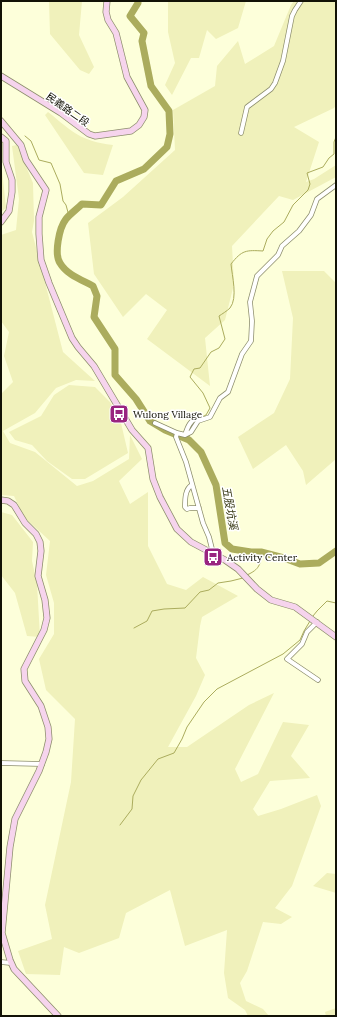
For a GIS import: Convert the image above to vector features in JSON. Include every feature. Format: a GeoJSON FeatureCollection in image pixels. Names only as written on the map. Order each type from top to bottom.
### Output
{"type":"FeatureCollection","features":[{"type":"Feature","properties":{"kind":"main road","name":"民義路二段"},"geometry":{"type":"LineString","coordinates":[[1,76],[60,113],[89,134],[95,136],[131,131],[139,125],[144,117],[145,110],[127,77],[116,33],[108,20],[106,12],[107,1]]}},
{"type":"Feature","properties":{"kind":"main road"},"geometry":{"type":"LineString","coordinates":[[1,121],[20,145],[26,160],[46,190],[39,225],[41,260],[72,338],[94,366],[132,430],[148,448],[153,479],[177,529],[191,542],[225,560],[245,577],[256,589],[271,600],[295,607],[336,638]]}},
{"type":"Feature","properties":{"kind":"main road"},"geometry":{"type":"LineString","coordinates":[[1,137],[6,141],[6,162],[12,180],[9,210],[1,222]]}},
{"type":"Feature","properties":{"kind":"main road"},"geometry":{"type":"LineString","coordinates":[[1,500],[8,501],[14,505],[25,523],[36,534],[40,542],[41,551],[38,576],[45,600],[47,618],[44,630],[24,669],[25,680],[41,706],[48,727],[49,739],[42,764],[34,784],[15,819],[3,893],[2,933],[14,969],[58,1016]]}},
{"type":"Feature","properties":{"kind":"street"},"geometry":{"type":"LineString","coordinates":[[241,133],[247,107],[271,89],[275,83],[283,61],[292,16],[301,1]]}},
{"type":"Feature","properties":{"kind":"street"},"geometry":{"type":"LineString","coordinates":[[155,423],[176,435],[191,432],[198,421],[210,417],[220,398],[228,392],[242,354],[251,341],[252,320],[250,302],[257,276],[278,255],[282,246],[299,231],[311,215],[317,199],[336,185]]}},
{"type":"Feature","properties":{"kind":"street"},"geometry":{"type":"LineString","coordinates":[[185,434],[188,425],[198,417]]}},
{"type":"Feature","properties":{"kind":"street"},"geometry":{"type":"LineString","coordinates":[[176,435],[186,462],[213,554]]}},
{"type":"Feature","properties":{"kind":"street"},"geometry":{"type":"LineString","coordinates":[[192,485],[188,487],[185,507],[187,509],[199,508]]}},
{"type":"Feature","properties":{"kind":"street"},"geometry":{"type":"LineString","coordinates":[[314,620],[306,632],[302,644],[287,659],[318,680]]}},
{"type":"Feature","properties":{"kind":"street"},"geometry":{"type":"LineString","coordinates":[[1,763],[42,764]]}},
{"type":"Feature","properties":{"kind":"street"},"geometry":{"type":"LineString","coordinates":[[1,962],[11,963]]}},
{"type":"Feature","properties":{"kind":"green space"},"geometry":{"type":"Polygon","coordinates":[[[49,1],[82,1],[79,35],[94,67],[89,74],[80,70],[50,34],[49,1]]]}},
{"type":"Feature","properties":{"kind":"green space"},"geometry":{"type":"Polygon","coordinates":[[[168,1],[246,1],[238,28],[216,39],[207,30],[199,58],[191,58],[172,95],[165,85],[175,63],[168,32],[168,1]]]}},
{"type":"Feature","properties":{"kind":"green space"},"geometry":{"type":"Polygon","coordinates":[[[294,1],[336,1],[336,105],[334,108],[294,127],[319,142],[306,182],[314,179],[336,165],[336,177],[293,200],[279,196],[232,246],[234,284],[225,320],[205,338],[210,386],[147,339],[167,310],[146,294],[123,317],[94,274],[88,223],[123,197],[175,150],[173,110],[215,86],[217,66],[238,41],[245,64],[274,46],[294,1]]]}},
{"type":"Feature","properties":{"kind":"green space"},"geometry":{"type":"Polygon","coordinates":[[[48,112],[71,130],[85,138],[92,141],[113,145],[103,175],[84,173],[45,115],[48,112]]]}},
{"type":"Feature","properties":{"kind":"green space"},"geometry":{"type":"Polygon","coordinates":[[[17,145],[33,183],[34,221],[32,232],[63,352],[95,381],[76,380],[56,388],[35,413],[3,431],[10,443],[35,452],[77,486],[93,481],[129,459],[130,435],[142,459],[119,481],[130,504],[148,492],[148,546],[167,584],[186,590],[203,577],[238,596],[202,617],[196,658],[205,675],[196,696],[168,747],[187,747],[249,705],[274,693],[235,769],[241,782],[258,774],[283,722],[309,725],[291,756],[310,778],[270,781],[253,809],[258,816],[317,795],[321,806],[292,886],[275,908],[292,917],[281,924],[263,922],[247,971],[240,983],[246,1001],[263,1009],[269,1016],[248,1016],[245,1010],[228,998],[224,973],[227,930],[185,946],[170,890],[126,913],[119,938],[79,953],[64,947],[60,975],[26,974],[18,951],[52,939],[45,905],[71,782],[75,719],[46,690],[39,659],[54,634],[54,603],[46,575],[50,541],[24,517],[14,496],[1,495],[1,394],[13,382],[4,356],[9,332],[1,321],[1,235],[16,230],[19,199],[12,146],[17,145]]]}},
{"type":"Feature","properties":{"kind":"green space"},"geometry":{"type":"Polygon","coordinates":[[[1,160],[6,208],[1,212],[1,160]]]}},
{"type":"Feature","properties":{"kind":"green space"},"geometry":{"type":"Polygon","coordinates":[[[282,271],[324,271],[336,283],[336,459],[306,485],[303,471],[286,445],[253,469],[238,437],[274,413],[290,379],[293,318],[282,271]]]}},
{"type":"Feature","properties":{"kind":"green space"},"geometry":{"type":"Polygon","coordinates":[[[69,385],[95,387],[110,402],[121,423],[128,453],[85,479],[72,479],[47,461],[32,445],[15,440],[9,432],[41,416],[54,395],[69,385]]]}},
{"type":"Feature","properties":{"kind":"green space"},"geometry":{"type":"Polygon","coordinates":[[[1,512],[12,515],[33,542],[32,561],[37,584],[40,637],[27,636],[15,593],[1,575],[1,512]]]}},
{"type":"Feature","properties":{"kind":"green space"},"geometry":{"type":"Polygon","coordinates":[[[327,873],[336,874],[336,893],[313,886],[327,873]]]}},
{"type":"Feature","properties":{"kind":"green space"},"geometry":{"type":"Polygon","coordinates":[[[336,1008],[336,1016],[326,1016],[325,1012],[336,1008]]]}},
{"type":"Feature","properties":{"kind":"waterway","name":"五股坑溪"},"geometry":{"type":"LineString","coordinates":[[138,1],[130,16],[144,33],[142,41],[151,86],[169,111],[170,134],[167,147],[144,169],[116,181],[101,205],[82,204],[68,217],[63,223],[59,235],[57,247],[58,259],[67,271],[93,286],[97,296],[94,317],[115,349],[115,375],[136,399],[150,421],[165,430],[189,440],[201,452],[216,485],[225,543],[232,549],[261,552],[300,564],[319,563],[336,551]]}},
{"type":"Feature","properties":{"kind":"waterway"},"geometry":{"type":"LineString","coordinates":[[25,136],[31,141],[39,160],[51,163],[60,184],[63,201],[66,205],[69,216]]}},
{"type":"Feature","properties":{"kind":"waterway"},"geometry":{"type":"LineString","coordinates":[[200,418],[206,415],[210,408],[203,393],[190,377],[194,369],[200,368],[211,352],[219,348],[225,339],[219,316],[230,308],[234,299],[231,264],[241,253],[248,251],[263,251],[267,239],[273,231],[284,222],[293,205],[308,190],[310,184],[307,173],[323,167],[329,158],[334,154],[334,142],[336,137]]}},
{"type":"Feature","properties":{"kind":"waterway"},"geometry":{"type":"LineString","coordinates":[[190,428],[194,422]]}},
{"type":"Feature","properties":{"kind":"waterway","name":"五股坑溪"},"geometry":{"type":"LineString","coordinates":[[189,434],[189,440]]}},
{"type":"Feature","properties":{"kind":"waterway"},"geometry":{"type":"LineString","coordinates":[[247,575],[255,571],[259,566],[262,552]]}},
{"type":"Feature","properties":{"kind":"waterway"},"geometry":{"type":"LineString","coordinates":[[134,628],[147,621],[152,611],[185,608],[200,592],[209,590],[218,583],[243,578]]}},
{"type":"Feature","properties":{"kind":"waterway"},"geometry":{"type":"LineString","coordinates":[[313,616],[327,601],[336,603]]}},
{"type":"Feature","properties":{"kind":"waterway"},"geometry":{"type":"LineString","coordinates":[[120,825],[132,809],[133,796],[141,780],[158,759],[174,753],[187,727],[204,702],[217,689],[283,654],[300,640],[310,621]]}},
{"type":"Feature","properties":{"kind":"place","name":"Wulong Village"},"geometry":{"type":"Point","coordinates":[119,414]}},
{"type":"Feature","properties":{"kind":"place","name":"Activity Center"},"geometry":{"type":"Point","coordinates":[213,557]}}]}
